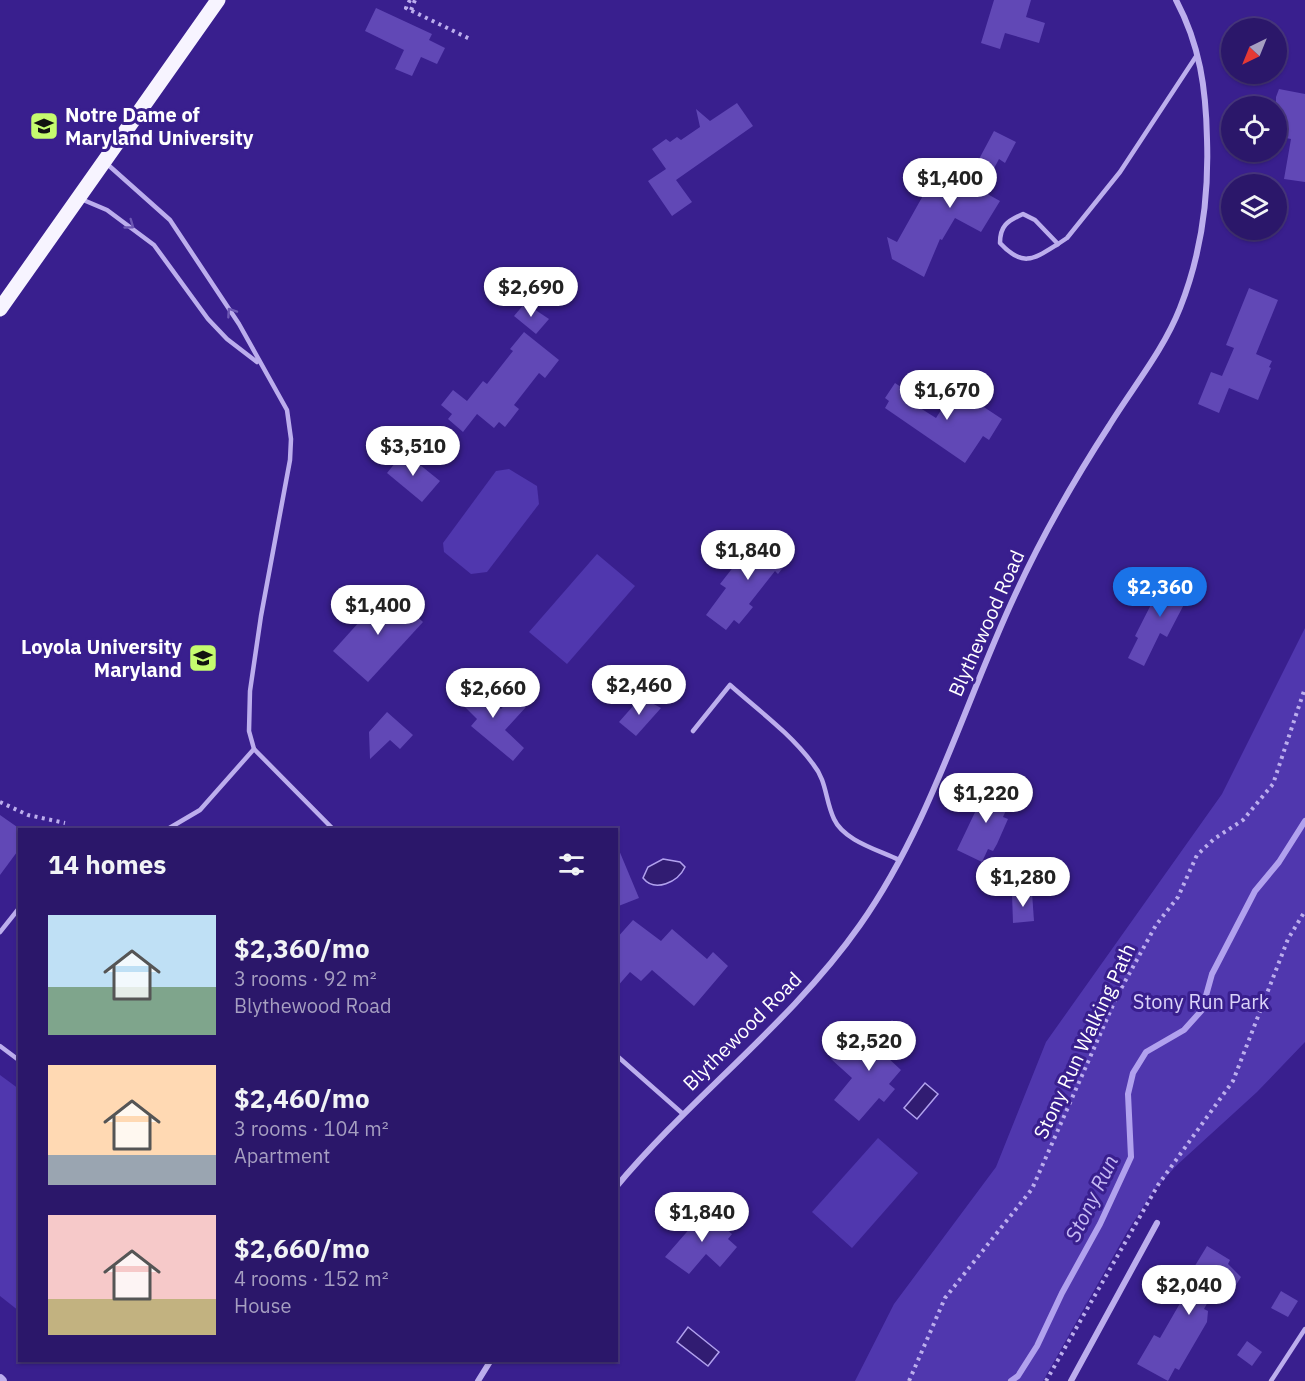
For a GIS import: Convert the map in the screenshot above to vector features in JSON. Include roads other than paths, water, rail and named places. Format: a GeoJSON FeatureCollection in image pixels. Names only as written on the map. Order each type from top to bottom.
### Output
{"type":"FeatureCollection","features":[{"type":"Feature","properties":{"kind":"main road"},"geometry":{"type":"LineString","coordinates":[[0,309],[218,0]]}},
{"type":"Feature","properties":{"kind":"street","name":"Blythewood Road"},"geometry":{"type":"LineString","coordinates":[[618,1185],[683,1114],[833,961],[876,901],[899,860],[934,785],[1002,623],[1050,524],[1093,450],[1163,342],[1182,303],[1203,223],[1208,172],[1206,110],[1198,53],[1176,0]]}},
{"type":"Feature","properties":{"kind":"street"},"geometry":{"type":"LineString","coordinates":[[1071,1381],[1157,1223]]}},
{"type":"Feature","properties":{"kind":"street"},"geometry":{"type":"LineString","coordinates":[[478,1381],[490,1362]]}},
{"type":"Feature","properties":{"kind":"lane"},"geometry":{"type":"LineString","coordinates":[[1058,244],[1035,220],[1023,214],[1008,220],[1000,231],[1000,243],[1020,259],[1033,259],[1058,244],[1067,238],[1120,172],[1198,53]]}},
{"type":"Feature","properties":{"kind":"lane"},"geometry":{"type":"LineString","coordinates":[[104,161],[128,180],[170,220],[239,324],[260,363],[281,394],[287,410],[291,439],[250,691],[249,731],[254,749],[332,828]]}},
{"type":"Feature","properties":{"kind":"lane"},"geometry":{"type":"LineString","coordinates":[[78,198],[107,210],[154,244],[208,319],[226,339],[260,363]]}},
{"type":"Feature","properties":{"kind":"lane"},"geometry":{"type":"LineString","coordinates":[[693,731],[730,685],[784,732],[812,762],[821,774],[834,819],[839,827],[851,836],[899,860]]}},
{"type":"Feature","properties":{"kind":"lane"},"geometry":{"type":"LineString","coordinates":[[169,828],[200,810],[254,749]]}},
{"type":"Feature","properties":{"kind":"lane"},"geometry":{"type":"LineString","coordinates":[[0,932],[18,910]]}},
{"type":"Feature","properties":{"kind":"lane"},"geometry":{"type":"LineString","coordinates":[[0,1046],[18,1060]]}},
{"type":"Feature","properties":{"kind":"lane"},"geometry":{"type":"LineString","coordinates":[[618,1057],[683,1114]]}},
{"type":"Feature","properties":{"kind":"lane"},"geometry":{"type":"LineString","coordinates":[[1271,1381],[1305,1329]]}},
{"type":"Feature","properties":{"kind":"waterway","name":"Stony Run"},"geometry":{"type":"LineString","coordinates":[[1011,1381],[1018,1376],[1037,1346],[1062,1293],[1100,1224],[1131,1157],[1128,1094],[1133,1073],[1146,1052],[1184,1030],[1202,1010],[1212,974],[1255,891],[1279,862],[1305,821]]}},
{"type":"Feature","properties":{"kind":"place","name":"Notre Dame of Maryland University"},"geometry":{"type":"Point","coordinates":[44,126]}},
{"type":"Feature","properties":{"kind":"place","name":"Loyola University Maryland"},"geometry":{"type":"Point","coordinates":[203,658]}},
{"type":"Feature","properties":{"kind":"park label","name":"Stony Run Park"},"geometry":{"type":"Point","coordinates":[1201,1001]}}]}
